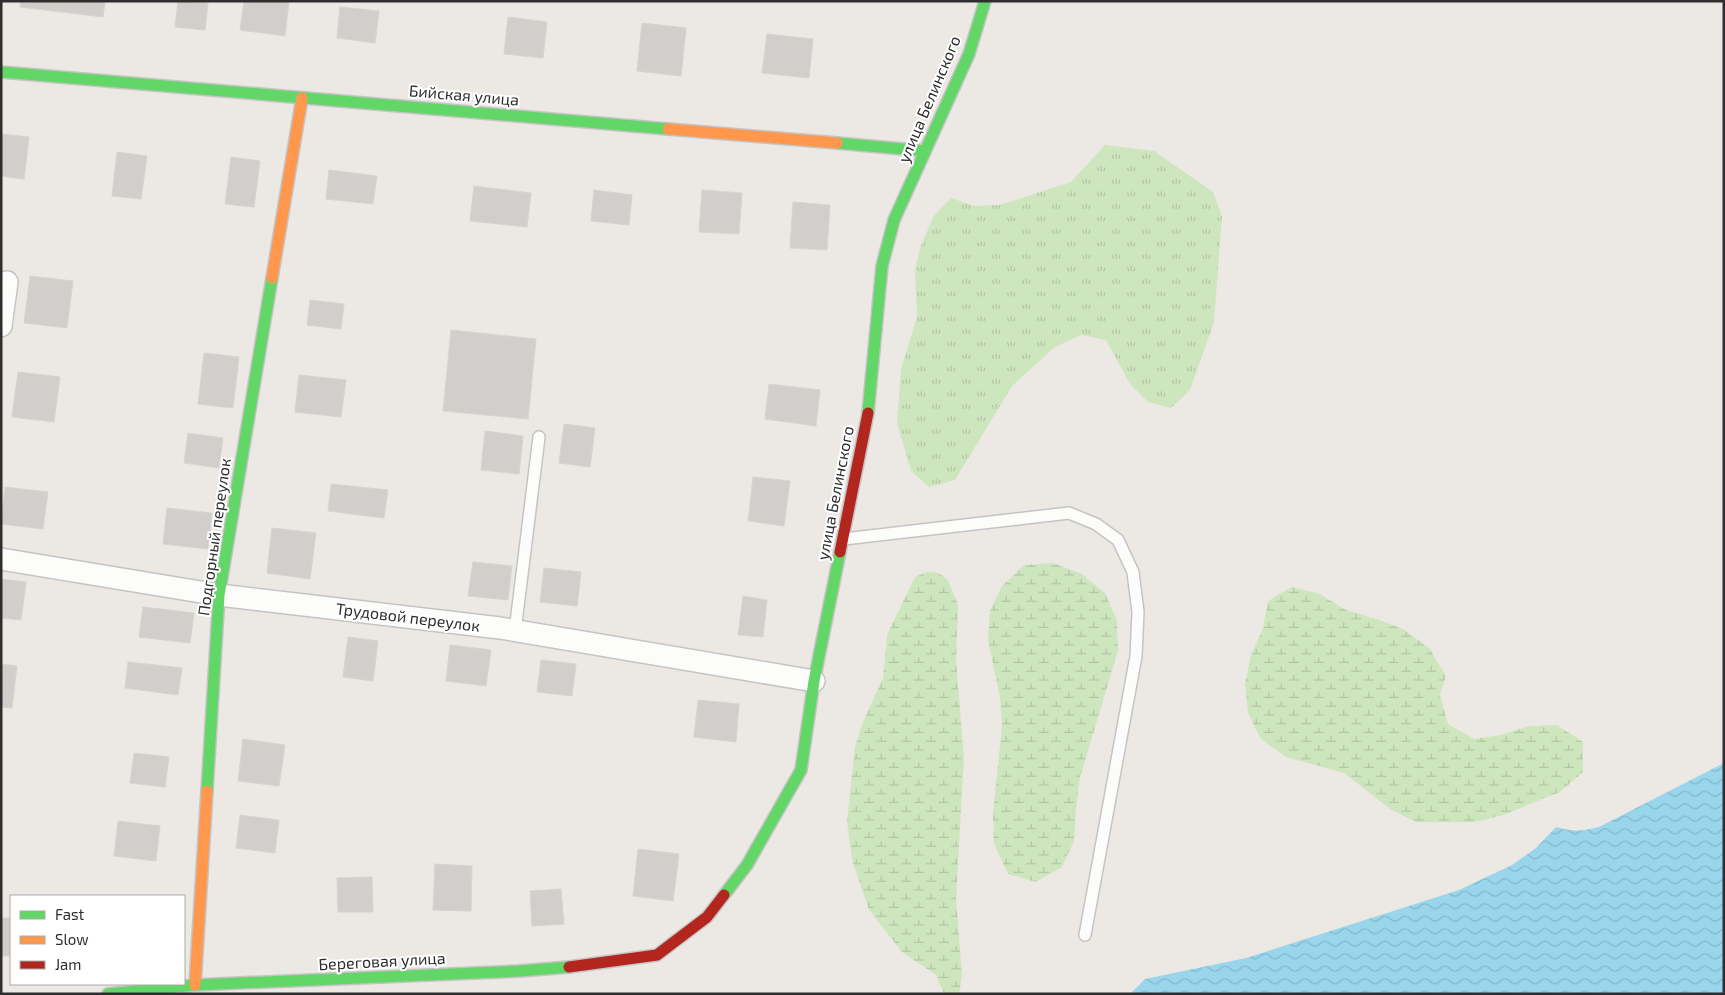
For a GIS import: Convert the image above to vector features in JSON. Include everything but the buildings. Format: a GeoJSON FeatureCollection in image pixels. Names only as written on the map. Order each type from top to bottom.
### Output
{"type":"FeatureCollection","features":[{"type":"Feature","properties":{"kind":"street","name":"улица Белинского"},"geometry":{"type":"LineString","coordinates":[[657,955],[707,916],[752,856],[800,770],[814,681],[868,416],[882,266],[894,220],[969,54],[985,1]]}},
{"type":"Feature","properties":{"kind":"street","name":"Бийская улица"},"geometry":{"type":"LineString","coordinates":[[1,72],[925,151]]}},
{"type":"Feature","properties":{"kind":"street","name":"Подгорный переулок"},"geometry":{"type":"LineString","coordinates":[[195,986],[219,595],[302,98]]}},
{"type":"Feature","properties":{"kind":"street"},"geometry":{"type":"LineString","coordinates":[[1,326],[7,282]]}},
{"type":"Feature","properties":{"kind":"street","name":"Трудовой переулок"},"geometry":{"type":"LineString","coordinates":[[1,559],[219,595],[515,631],[814,681]]}},
{"type":"Feature","properties":{"kind":"street","name":"Береговая улица"},"geometry":{"type":"LineString","coordinates":[[108,994],[195,986],[518,971],[589,965],[657,955]]}},
{"type":"Feature","properties":{"kind":"lane"},"geometry":{"type":"LineString","coordinates":[[515,631],[539,436]]}},
{"type":"Feature","properties":{"kind":"lane"},"geometry":{"type":"LineString","coordinates":[[843,539],[1069,513],[1096,524],[1118,540],[1133,572],[1138,612],[1136,656],[1085,935]]}},
{"type":"Feature","properties":{"kind":"green space"},"geometry":{"type":"Polygon","coordinates":[[[1105,145],[1154,151],[1213,192],[1222,216],[1214,322],[1190,390],[1171,408],[1148,402],[1130,384],[1106,340],[1081,335],[1055,347],[1012,386],[955,480],[929,487],[911,471],[897,423],[901,369],[917,317],[915,269],[921,245],[934,216],[951,198],[974,206],[1000,205],[1071,182],[1105,145]]]}},
{"type":"Feature","properties":{"kind":"green space"},"geometry":{"type":"Polygon","coordinates":[[[1053,563],[1082,574],[1105,593],[1117,620],[1118,651],[1080,777],[1074,841],[1062,867],[1036,882],[1008,874],[994,844],[993,814],[1002,725],[1000,697],[988,640],[990,611],[1002,586],[1024,565],[1053,563]]]}},
{"type":"Feature","properties":{"kind":"green space"},"geometry":{"type":"Polygon","coordinates":[[[927,572],[939,573],[948,580],[958,605],[956,660],[964,758],[956,898],[962,975],[959,994],[944,994],[936,975],[902,952],[869,910],[852,860],[847,821],[855,747],[862,724],[883,678],[887,635],[915,577],[927,572]]]}},
{"type":"Feature","properties":{"kind":"green space"},"geometry":{"type":"Polygon","coordinates":[[[1292,587],[1320,594],[1346,610],[1403,629],[1429,648],[1446,676],[1440,695],[1448,724],[1474,739],[1501,735],[1529,726],[1557,725],[1583,742],[1583,772],[1560,792],[1503,815],[1475,822],[1416,822],[1390,809],[1344,773],[1286,757],[1261,739],[1248,713],[1245,684],[1251,655],[1263,628],[1268,601],[1292,587]]]}},
{"type":"Feature","properties":{"kind":"water"},"geometry":{"type":"Polygon","coordinates":[[[1724,763],[1724,994],[1130,994],[1145,979],[1246,958],[1459,890],[1512,865],[1536,848],[1556,827],[1578,830],[1599,827],[1724,763]]]}},
{"type":"Feature","properties":{"kind":"traffic: fast"},"geometry":{"type":"LineString","coordinates":[[868,413],[882,266],[894,220],[969,54],[985,1]]}},
{"type":"Feature","properties":{"kind":"traffic: fast"},"geometry":{"type":"LineString","coordinates":[[1,72],[668,129]]}},
{"type":"Feature","properties":{"kind":"traffic: fast"},"geometry":{"type":"LineString","coordinates":[[837,143],[925,151]]}},
{"type":"Feature","properties":{"kind":"traffic: fast"},"geometry":{"type":"LineString","coordinates":[[207,791],[219,595],[272,278]]}},
{"type":"Feature","properties":{"kind":"traffic: fast"},"geometry":{"type":"LineString","coordinates":[[724,895],[747,865],[801,770],[814,681],[840,552]]}},
{"type":"Feature","properties":{"kind":"traffic: fast"},"geometry":{"type":"LineString","coordinates":[[108,994],[195,985],[519,971],[569,967]]}},
{"type":"Feature","properties":{"kind":"traffic: slow"},"geometry":{"type":"LineString","coordinates":[[272,278],[302,98]]}},
{"type":"Feature","properties":{"kind":"traffic: slow"},"geometry":{"type":"LineString","coordinates":[[668,129],[837,143]]}},
{"type":"Feature","properties":{"kind":"traffic: slow"},"geometry":{"type":"LineString","coordinates":[[195,985],[207,791]]}},
{"type":"Feature","properties":{"kind":"traffic: jam"},"geometry":{"type":"LineString","coordinates":[[840,552],[868,413]]}},
{"type":"Feature","properties":{"kind":"traffic: jam"},"geometry":{"type":"LineString","coordinates":[[569,967],[657,955],[707,917],[724,895]]}}]}
